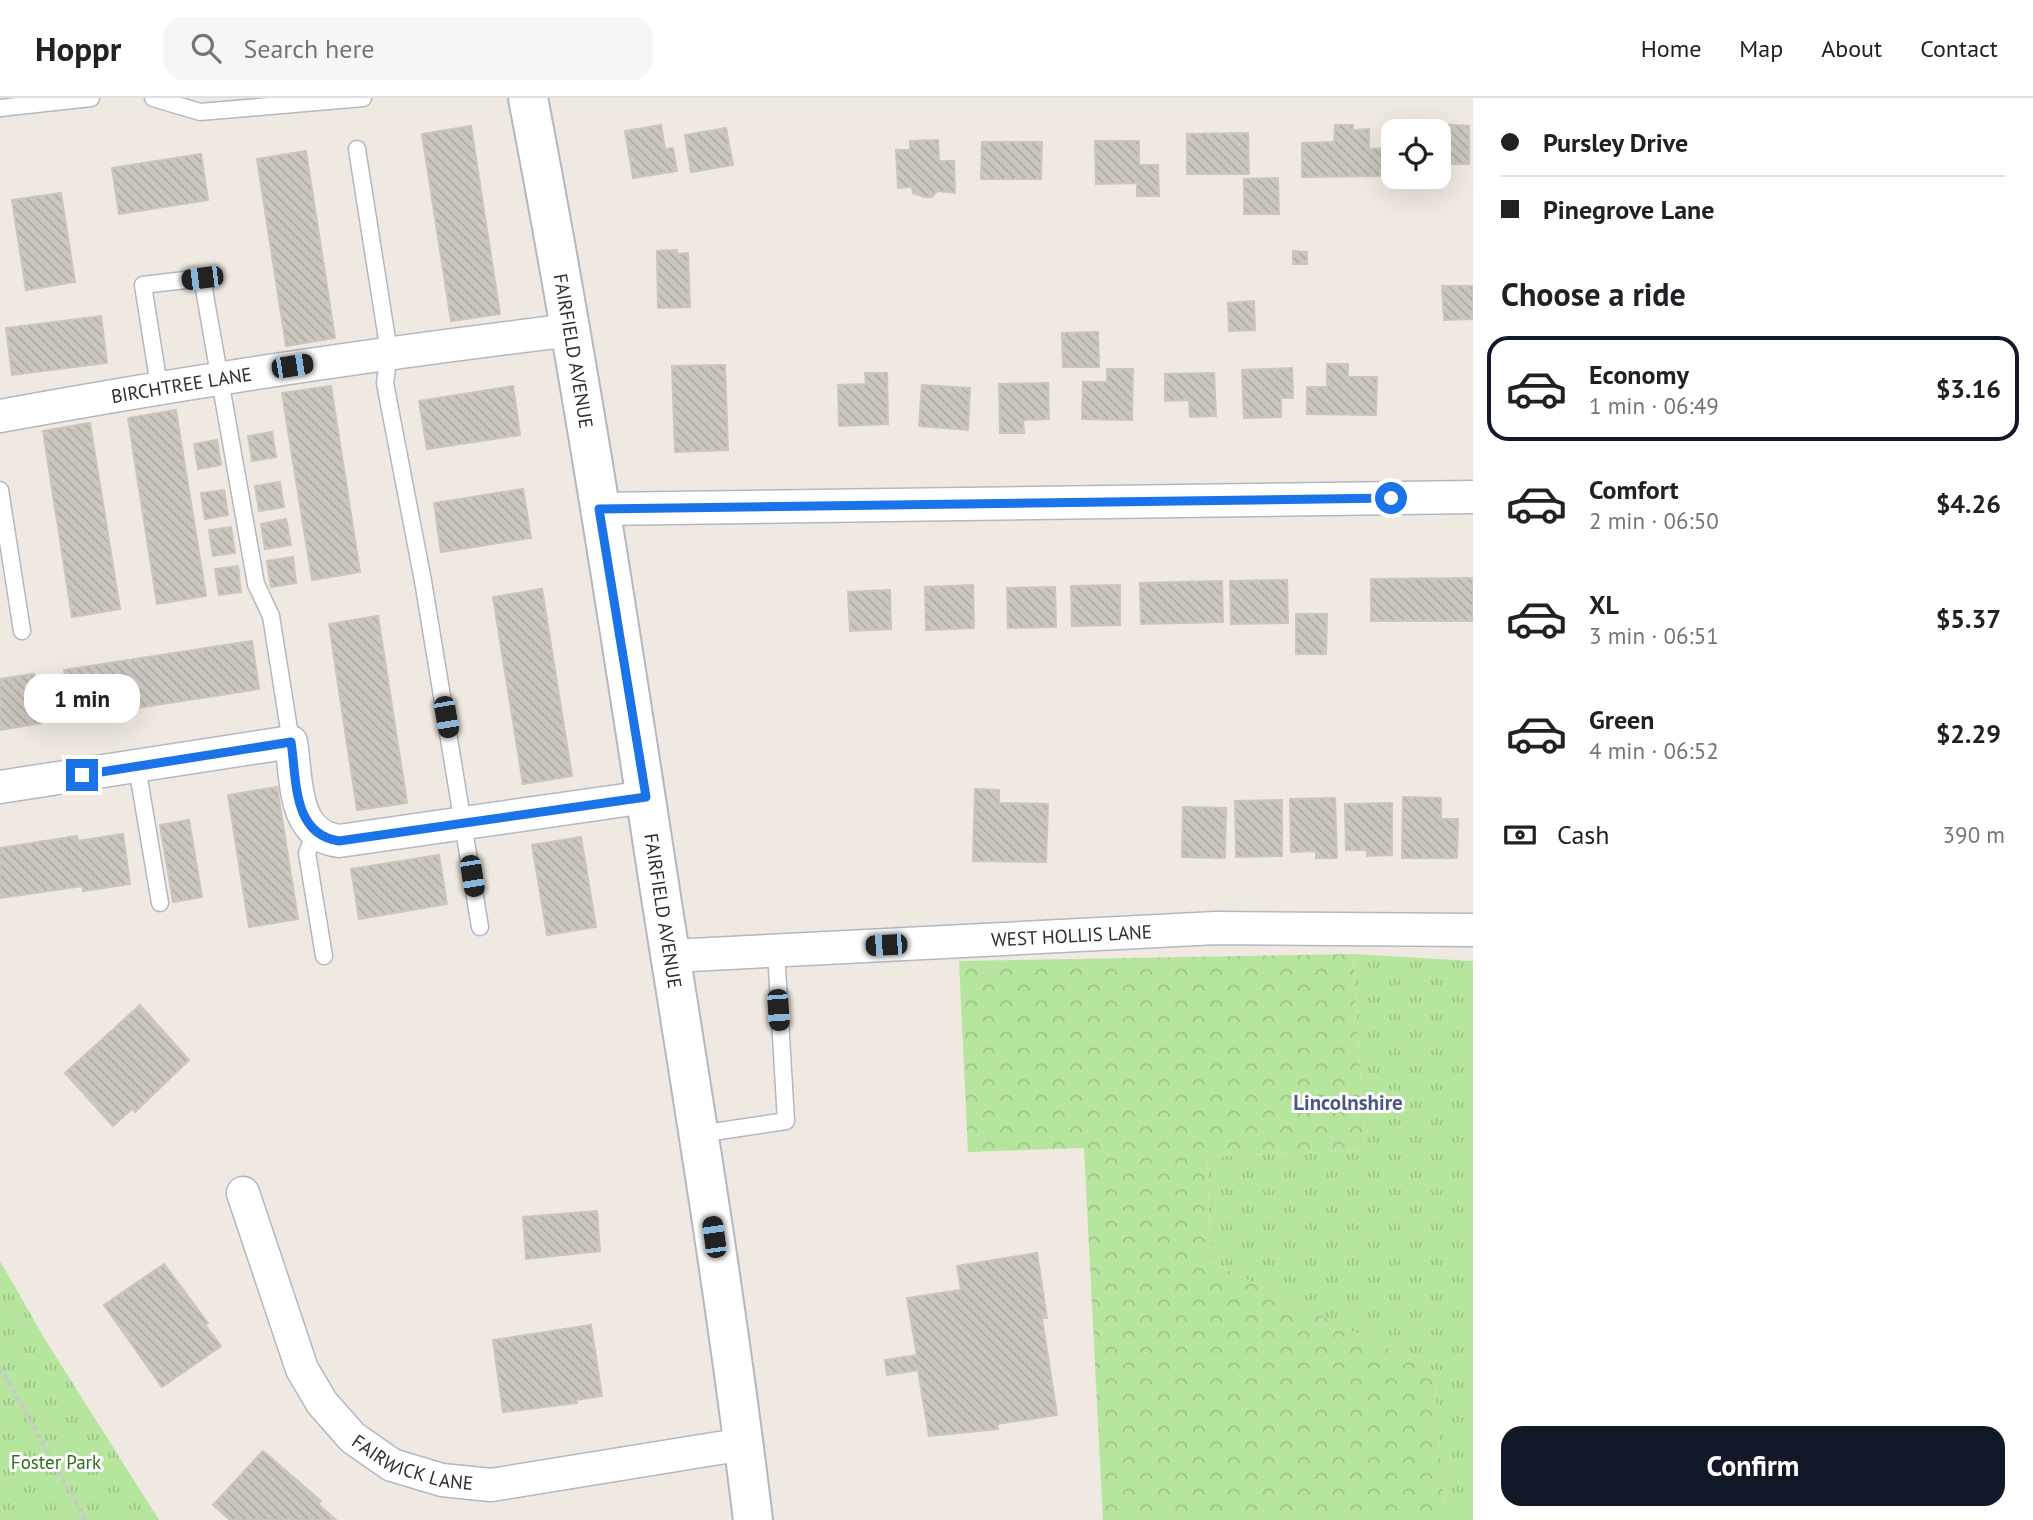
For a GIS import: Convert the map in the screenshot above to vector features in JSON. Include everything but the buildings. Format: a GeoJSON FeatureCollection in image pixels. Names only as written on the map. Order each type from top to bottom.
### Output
{"type":"FeatureCollection","features":[{"type":"Feature","properties":{"kind":"main road","name":"FAIRFIELD AVENUE"},"geometry":{"type":"LineString","coordinates":[[528,98],[572,330],[646,797],[699,1134],[753,1520]]}},
{"type":"Feature","properties":{"kind":"street","name":"BIRCHTREE LANE"},"geometry":{"type":"LineString","coordinates":[[0,416],[159,386],[389,352],[572,330]]}},
{"type":"Feature","properties":{"kind":"street"},"geometry":{"type":"LineString","coordinates":[[599,509],[1473,497]]}},
{"type":"Feature","properties":{"kind":"street"},"geometry":{"type":"LineString","coordinates":[[0,787],[291,742],[302,817],[315,833],[339,841],[646,797]]}},
{"type":"Feature","properties":{"kind":"street","name":"WEST HOLLIS LANE"},"geometry":{"type":"LineString","coordinates":[[671,956],[1216,928],[1473,930]]}},
{"type":"Feature","properties":{"kind":"street","name":"FAIRWICK LANE"},"geometry":{"type":"LineString","coordinates":[[243,1193],[302,1369],[322,1403],[353,1438],[392,1465],[442,1480],[491,1485],[744,1444]]}},
{"type":"Feature","properties":{"kind":"lane"},"geometry":{"type":"LineString","coordinates":[[8,104],[91,98]]}},
{"type":"Feature","properties":{"kind":"lane"},"geometry":{"type":"LineString","coordinates":[[153,98],[200,112],[363,98]]}},
{"type":"Feature","properties":{"kind":"lane"},"geometry":{"type":"LineString","coordinates":[[357,149],[389,352],[385,383],[423,581],[480,927]]}},
{"type":"Feature","properties":{"kind":"lane"},"geometry":{"type":"LineString","coordinates":[[159,386],[144,285],[202,278],[256,584],[271,617],[291,742]]}},
{"type":"Feature","properties":{"kind":"lane"},"geometry":{"type":"LineString","coordinates":[[0,490],[22,631]]}},
{"type":"Feature","properties":{"kind":"lane"},"geometry":{"type":"LineString","coordinates":[[137,767],[160,903]]}},
{"type":"Feature","properties":{"kind":"lane"},"geometry":{"type":"LineString","coordinates":[[315,833],[307,853],[324,956]]}},
{"type":"Feature","properties":{"kind":"lane"},"geometry":{"type":"LineString","coordinates":[[699,1134],[786,1121],[776,951]]}},
{"type":"Feature","properties":{"kind":"path"},"geometry":{"type":"LineString","coordinates":[[0,1367],[86,1520]]}},
{"type":"Feature","properties":{"kind":"green space"},"geometry":{"type":"Polygon","coordinates":[[[1353,954],[1473,961],[1473,1520],[1445,1520],[1434,1371],[1211,1262],[1207,1157],[1365,1150],[1353,954]]]}},
{"type":"Feature","properties":{"kind":"green space"},"geometry":{"type":"Polygon","coordinates":[[[1353,954],[1365,1150],[1207,1157],[1211,1262],[1434,1371],[1445,1520],[1103,1520],[1084,1148],[968,1152],[959,961],[1353,954]]]}},
{"type":"Feature","properties":{"kind":"green space","name":"Foster Park"},"geometry":{"type":"Polygon","coordinates":[[[0,1261],[46,1341],[159,1520],[0,1520],[0,1261]]]}},
{"type":"Feature","properties":{"kind":"district","name":"Lincolnshire"},"geometry":{"type":"Point","coordinates":[1348,1102]}},
{"type":"Feature","properties":{"kind":"route"},"geometry":{"type":"LineString","coordinates":[[82,775],[291,742],[302,817],[315,833],[339,841],[646,797],[599,509],[1391,498]]}}]}
